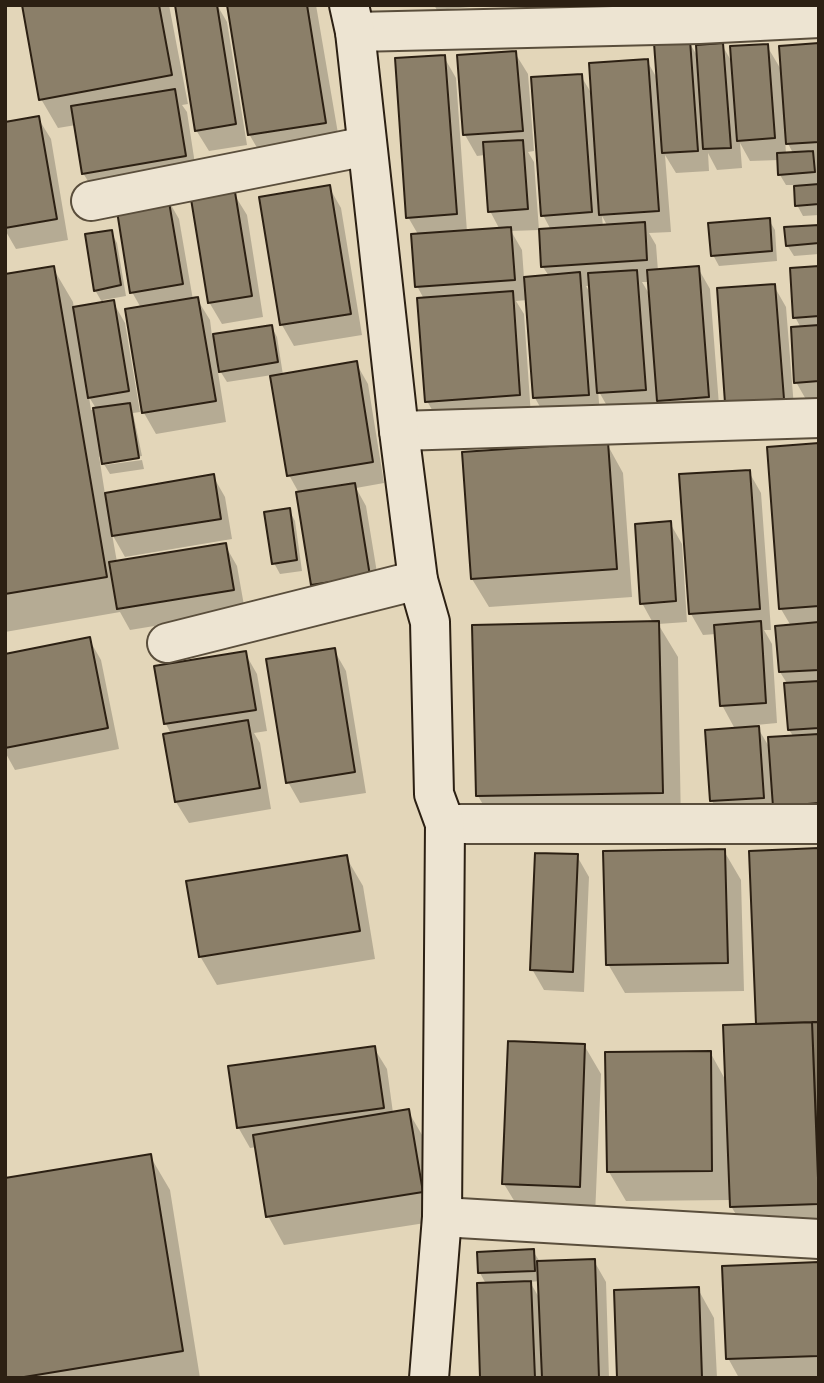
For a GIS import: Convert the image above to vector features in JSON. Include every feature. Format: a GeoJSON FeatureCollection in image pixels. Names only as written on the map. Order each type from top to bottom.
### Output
{"type":"FeatureCollection","features":[{"type":"Feature","properties":{"kind":"street"},"geometry":{"type":"LineString","coordinates":[[429,1378],[442,1217],[446,824],[434,794],[430,622],[418,580],[398,431],[352,19],[699,24],[819,18]]}},
{"type":"Feature","properties":{"kind":"street"},"geometry":{"type":"LineString","coordinates":[[91,201],[367,146]]}},
{"type":"Feature","properties":{"kind":"street"},"geometry":{"type":"LineString","coordinates":[[398,431],[819,418]]}},
{"type":"Feature","properties":{"kind":"street"},"geometry":{"type":"LineString","coordinates":[[167,643],[418,580]]}},
{"type":"Feature","properties":{"kind":"street"},"geometry":{"type":"LineString","coordinates":[[446,824],[819,824]]}},
{"type":"Feature","properties":{"kind":"street"},"geometry":{"type":"LineString","coordinates":[[442,1217],[819,1239]]}},
{"type":"Feature","properties":{"kind":"building"},"geometry":{"type":"Polygon","coordinates":[[[22,5],[159,5],[172,75],[39,100],[22,5]]]}},
{"type":"Feature","properties":{"kind":"building"},"geometry":{"type":"Polygon","coordinates":[[[175,5],[217,5],[236,124],[195,131],[175,5]]]}},
{"type":"Feature","properties":{"kind":"building"},"geometry":{"type":"Polygon","coordinates":[[[227,5],[307,5],[326,123],[248,135],[227,5]]]}},
{"type":"Feature","properties":{"kind":"building"},"geometry":{"type":"Polygon","coordinates":[[[690,40],[698,151],[662,153],[654,43],[690,40]]]}},
{"type":"Feature","properties":{"kind":"building"},"geometry":{"type":"Polygon","coordinates":[[[723,43],[731,148],[703,149],[696,45],[723,43]]]}},
{"type":"Feature","properties":{"kind":"building"},"geometry":{"type":"Polygon","coordinates":[[[819,43],[819,142],[786,144],[779,46],[819,43]]]}},
{"type":"Feature","properties":{"kind":"building"},"geometry":{"type":"Polygon","coordinates":[[[768,44],[775,138],[737,141],[730,46],[768,44]]]}},
{"type":"Feature","properties":{"kind":"building"},"geometry":{"type":"Polygon","coordinates":[[[516,51],[523,131],[463,135],[457,55],[516,51]]]}},
{"type":"Feature","properties":{"kind":"building"},"geometry":{"type":"Polygon","coordinates":[[[445,55],[457,214],[406,218],[395,58],[445,55]]]}},
{"type":"Feature","properties":{"kind":"building"},"geometry":{"type":"Polygon","coordinates":[[[648,59],[659,211],[599,215],[589,63],[648,59]]]}},
{"type":"Feature","properties":{"kind":"building"},"geometry":{"type":"Polygon","coordinates":[[[582,74],[592,212],[541,216],[531,77],[582,74]]]}},
{"type":"Feature","properties":{"kind":"building"},"geometry":{"type":"Polygon","coordinates":[[[175,89],[186,156],[82,174],[71,106],[175,89]]]}},
{"type":"Feature","properties":{"kind":"building"},"geometry":{"type":"Polygon","coordinates":[[[39,116],[57,219],[5,228],[5,122],[39,116]]]}},
{"type":"Feature","properties":{"kind":"building"},"geometry":{"type":"Polygon","coordinates":[[[523,140],[528,209],[488,212],[483,142],[523,140]]]}},
{"type":"Feature","properties":{"kind":"building"},"geometry":{"type":"Polygon","coordinates":[[[813,151],[815,172],[778,175],[777,153],[813,151]]]}},
{"type":"Feature","properties":{"kind":"building"},"geometry":{"type":"Polygon","coordinates":[[[819,184],[819,204],[795,206],[794,186],[819,184]]]}},
{"type":"Feature","properties":{"kind":"building"},"geometry":{"type":"Polygon","coordinates":[[[330,185],[351,314],[280,325],[259,197],[330,185]]]}},
{"type":"Feature","properties":{"kind":"building"},"geometry":{"type":"Polygon","coordinates":[[[235,192],[252,296],[208,303],[191,199],[235,192]]]}},
{"type":"Feature","properties":{"kind":"building"},"geometry":{"type":"Polygon","coordinates":[[[168,196],[183,284],[130,293],[116,205],[168,196]]]}},
{"type":"Feature","properties":{"kind":"building"},"geometry":{"type":"Polygon","coordinates":[[[770,218],[772,251],[711,256],[708,223],[770,218]]]}},
{"type":"Feature","properties":{"kind":"building"},"geometry":{"type":"Polygon","coordinates":[[[645,222],[647,260],[541,267],[539,229],[645,222]]]}},
{"type":"Feature","properties":{"kind":"building"},"geometry":{"type":"Polygon","coordinates":[[[819,225],[819,243],[786,246],[784,227],[819,225]]]}},
{"type":"Feature","properties":{"kind":"building"},"geometry":{"type":"Polygon","coordinates":[[[511,227],[515,280],[415,287],[411,234],[511,227]]]}},
{"type":"Feature","properties":{"kind":"building"},"geometry":{"type":"Polygon","coordinates":[[[112,230],[121,285],[94,291],[85,234],[112,230]]]}},
{"type":"Feature","properties":{"kind":"building"},"geometry":{"type":"Polygon","coordinates":[[[54,266],[107,577],[5,594],[5,274],[54,266]]]}},
{"type":"Feature","properties":{"kind":"building"},"geometry":{"type":"Polygon","coordinates":[[[699,266],[709,397],[657,401],[647,270],[699,266]]]}},
{"type":"Feature","properties":{"kind":"building"},"geometry":{"type":"Polygon","coordinates":[[[819,266],[819,316],[793,318],[790,268],[819,266]]]}},
{"type":"Feature","properties":{"kind":"building"},"geometry":{"type":"Polygon","coordinates":[[[637,270],[646,390],[597,393],[588,273],[637,270]]]}},
{"type":"Feature","properties":{"kind":"building"},"geometry":{"type":"Polygon","coordinates":[[[580,272],[589,395],[533,398],[524,277],[580,272]]]}},
{"type":"Feature","properties":{"kind":"building"},"geometry":{"type":"Polygon","coordinates":[[[775,284],[784,399],[725,403],[717,288],[775,284]]]}},
{"type":"Feature","properties":{"kind":"building"},"geometry":{"type":"Polygon","coordinates":[[[513,291],[520,395],[425,402],[417,298],[513,291]]]}},
{"type":"Feature","properties":{"kind":"building"},"geometry":{"type":"Polygon","coordinates":[[[198,297],[216,401],[142,413],[125,309],[198,297]]]}},
{"type":"Feature","properties":{"kind":"building"},"geometry":{"type":"Polygon","coordinates":[[[114,300],[129,391],[88,398],[73,307],[114,300]]]}},
{"type":"Feature","properties":{"kind":"building"},"geometry":{"type":"Polygon","coordinates":[[[272,325],[278,362],[219,372],[213,334],[272,325]]]}},
{"type":"Feature","properties":{"kind":"building"},"geometry":{"type":"Polygon","coordinates":[[[819,325],[819,381],[794,383],[791,327],[819,325]]]}},
{"type":"Feature","properties":{"kind":"building"},"geometry":{"type":"Polygon","coordinates":[[[357,361],[373,462],[287,476],[270,376],[357,361]]]}},
{"type":"Feature","properties":{"kind":"building"},"geometry":{"type":"Polygon","coordinates":[[[130,403],[139,458],[102,464],[93,408],[130,403]]]}},
{"type":"Feature","properties":{"kind":"building"},"geometry":{"type":"Polygon","coordinates":[[[608,442],[617,569],[471,579],[462,452],[608,442]]]}},
{"type":"Feature","properties":{"kind":"building"},"geometry":{"type":"Polygon","coordinates":[[[819,443],[819,606],[779,609],[767,447],[819,443]]]}},
{"type":"Feature","properties":{"kind":"building"},"geometry":{"type":"Polygon","coordinates":[[[750,470],[760,609],[689,614],[679,474],[750,470]]]}},
{"type":"Feature","properties":{"kind":"building"},"geometry":{"type":"Polygon","coordinates":[[[214,474],[221,519],[112,536],[105,493],[214,474]]]}},
{"type":"Feature","properties":{"kind":"building"},"geometry":{"type":"Polygon","coordinates":[[[355,483],[370,576],[311,585],[296,492],[355,483]]]}},
{"type":"Feature","properties":{"kind":"building"},"geometry":{"type":"Polygon","coordinates":[[[290,508],[297,560],[272,564],[264,512],[290,508]]]}},
{"type":"Feature","properties":{"kind":"building"},"geometry":{"type":"Polygon","coordinates":[[[671,521],[676,601],[640,604],[635,524],[671,521]]]}},
{"type":"Feature","properties":{"kind":"building"},"geometry":{"type":"Polygon","coordinates":[[[226,543],[234,590],[117,609],[109,562],[226,543]]]}},
{"type":"Feature","properties":{"kind":"building"},"geometry":{"type":"Polygon","coordinates":[[[659,621],[663,793],[476,796],[472,625],[659,621]]]}},
{"type":"Feature","properties":{"kind":"building"},"geometry":{"type":"Polygon","coordinates":[[[761,621],[766,703],[720,706],[714,625],[761,621]]]}},
{"type":"Feature","properties":{"kind":"building"},"geometry":{"type":"Polygon","coordinates":[[[819,622],[819,670],[779,672],[775,626],[819,622]]]}},
{"type":"Feature","properties":{"kind":"building"},"geometry":{"type":"Polygon","coordinates":[[[90,637],[108,728],[5,748],[5,654],[90,637]]]}},
{"type":"Feature","properties":{"kind":"building"},"geometry":{"type":"Polygon","coordinates":[[[335,648],[355,772],[286,783],[266,659],[335,648]]]}},
{"type":"Feature","properties":{"kind":"building"},"geometry":{"type":"Polygon","coordinates":[[[246,651],[256,710],[164,724],[154,666],[246,651]]]}},
{"type":"Feature","properties":{"kind":"building"},"geometry":{"type":"Polygon","coordinates":[[[819,681],[819,728],[788,730],[784,683],[819,681]]]}},
{"type":"Feature","properties":{"kind":"building"},"geometry":{"type":"Polygon","coordinates":[[[248,720],[260,788],[175,802],[163,734],[248,720]]]}},
{"type":"Feature","properties":{"kind":"building"},"geometry":{"type":"Polygon","coordinates":[[[759,726],[764,798],[710,801],[705,730],[759,726]]]}},
{"type":"Feature","properties":{"kind":"building"},"geometry":{"type":"Polygon","coordinates":[[[819,734],[819,803],[773,807],[768,737],[819,734]]]}},
{"type":"Feature","properties":{"kind":"building"},"geometry":{"type":"Polygon","coordinates":[[[819,848],[819,1022],[756,1024],[749,851],[819,848]]]}},
{"type":"Feature","properties":{"kind":"building"},"geometry":{"type":"Polygon","coordinates":[[[725,849],[728,963],[606,965],[603,851],[725,849]]]}},
{"type":"Feature","properties":{"kind":"building"},"geometry":{"type":"Polygon","coordinates":[[[535,853],[578,854],[573,972],[530,970],[535,853]]]}},
{"type":"Feature","properties":{"kind":"building"},"geometry":{"type":"Polygon","coordinates":[[[347,855],[360,931],[199,957],[186,881],[347,855]]]}},
{"type":"Feature","properties":{"kind":"building"},"geometry":{"type":"Polygon","coordinates":[[[812,1022],[819,1022],[819,1190],[812,1022]]]}},
{"type":"Feature","properties":{"kind":"building"},"geometry":{"type":"Polygon","coordinates":[[[812,1022],[819,1204],[730,1207],[723,1025],[812,1022]]]}},
{"type":"Feature","properties":{"kind":"building"},"geometry":{"type":"Polygon","coordinates":[[[508,1041],[585,1044],[580,1187],[502,1184],[508,1041]]]}},
{"type":"Feature","properties":{"kind":"building"},"geometry":{"type":"Polygon","coordinates":[[[375,1046],[384,1108],[237,1128],[228,1066],[375,1046]]]}},
{"type":"Feature","properties":{"kind":"building"},"geometry":{"type":"Polygon","coordinates":[[[711,1051],[712,1171],[607,1172],[605,1052],[711,1051]]]}},
{"type":"Feature","properties":{"kind":"building"},"geometry":{"type":"Polygon","coordinates":[[[409,1109],[423,1192],[266,1217],[253,1135],[409,1109]]]}},
{"type":"Feature","properties":{"kind":"building"},"geometry":{"type":"Polygon","coordinates":[[[151,1154],[183,1351],[5,1378],[5,1178],[151,1154]]]}},
{"type":"Feature","properties":{"kind":"building"},"geometry":{"type":"Polygon","coordinates":[[[534,1249],[535,1271],[478,1273],[477,1252],[534,1249]]]}},
{"type":"Feature","properties":{"kind":"building"},"geometry":{"type":"Polygon","coordinates":[[[595,1259],[599,1378],[542,1378],[537,1261],[595,1259]]]}},
{"type":"Feature","properties":{"kind":"building"},"geometry":{"type":"Polygon","coordinates":[[[819,1262],[819,1356],[726,1359],[722,1266],[819,1262]]]}},
{"type":"Feature","properties":{"kind":"building"},"geometry":{"type":"Polygon","coordinates":[[[531,1281],[535,1378],[480,1378],[477,1283],[531,1281]]]}},
{"type":"Feature","properties":{"kind":"building"},"geometry":{"type":"Polygon","coordinates":[[[699,1287],[702,1378],[617,1378],[614,1290],[699,1287]]]}}]}
